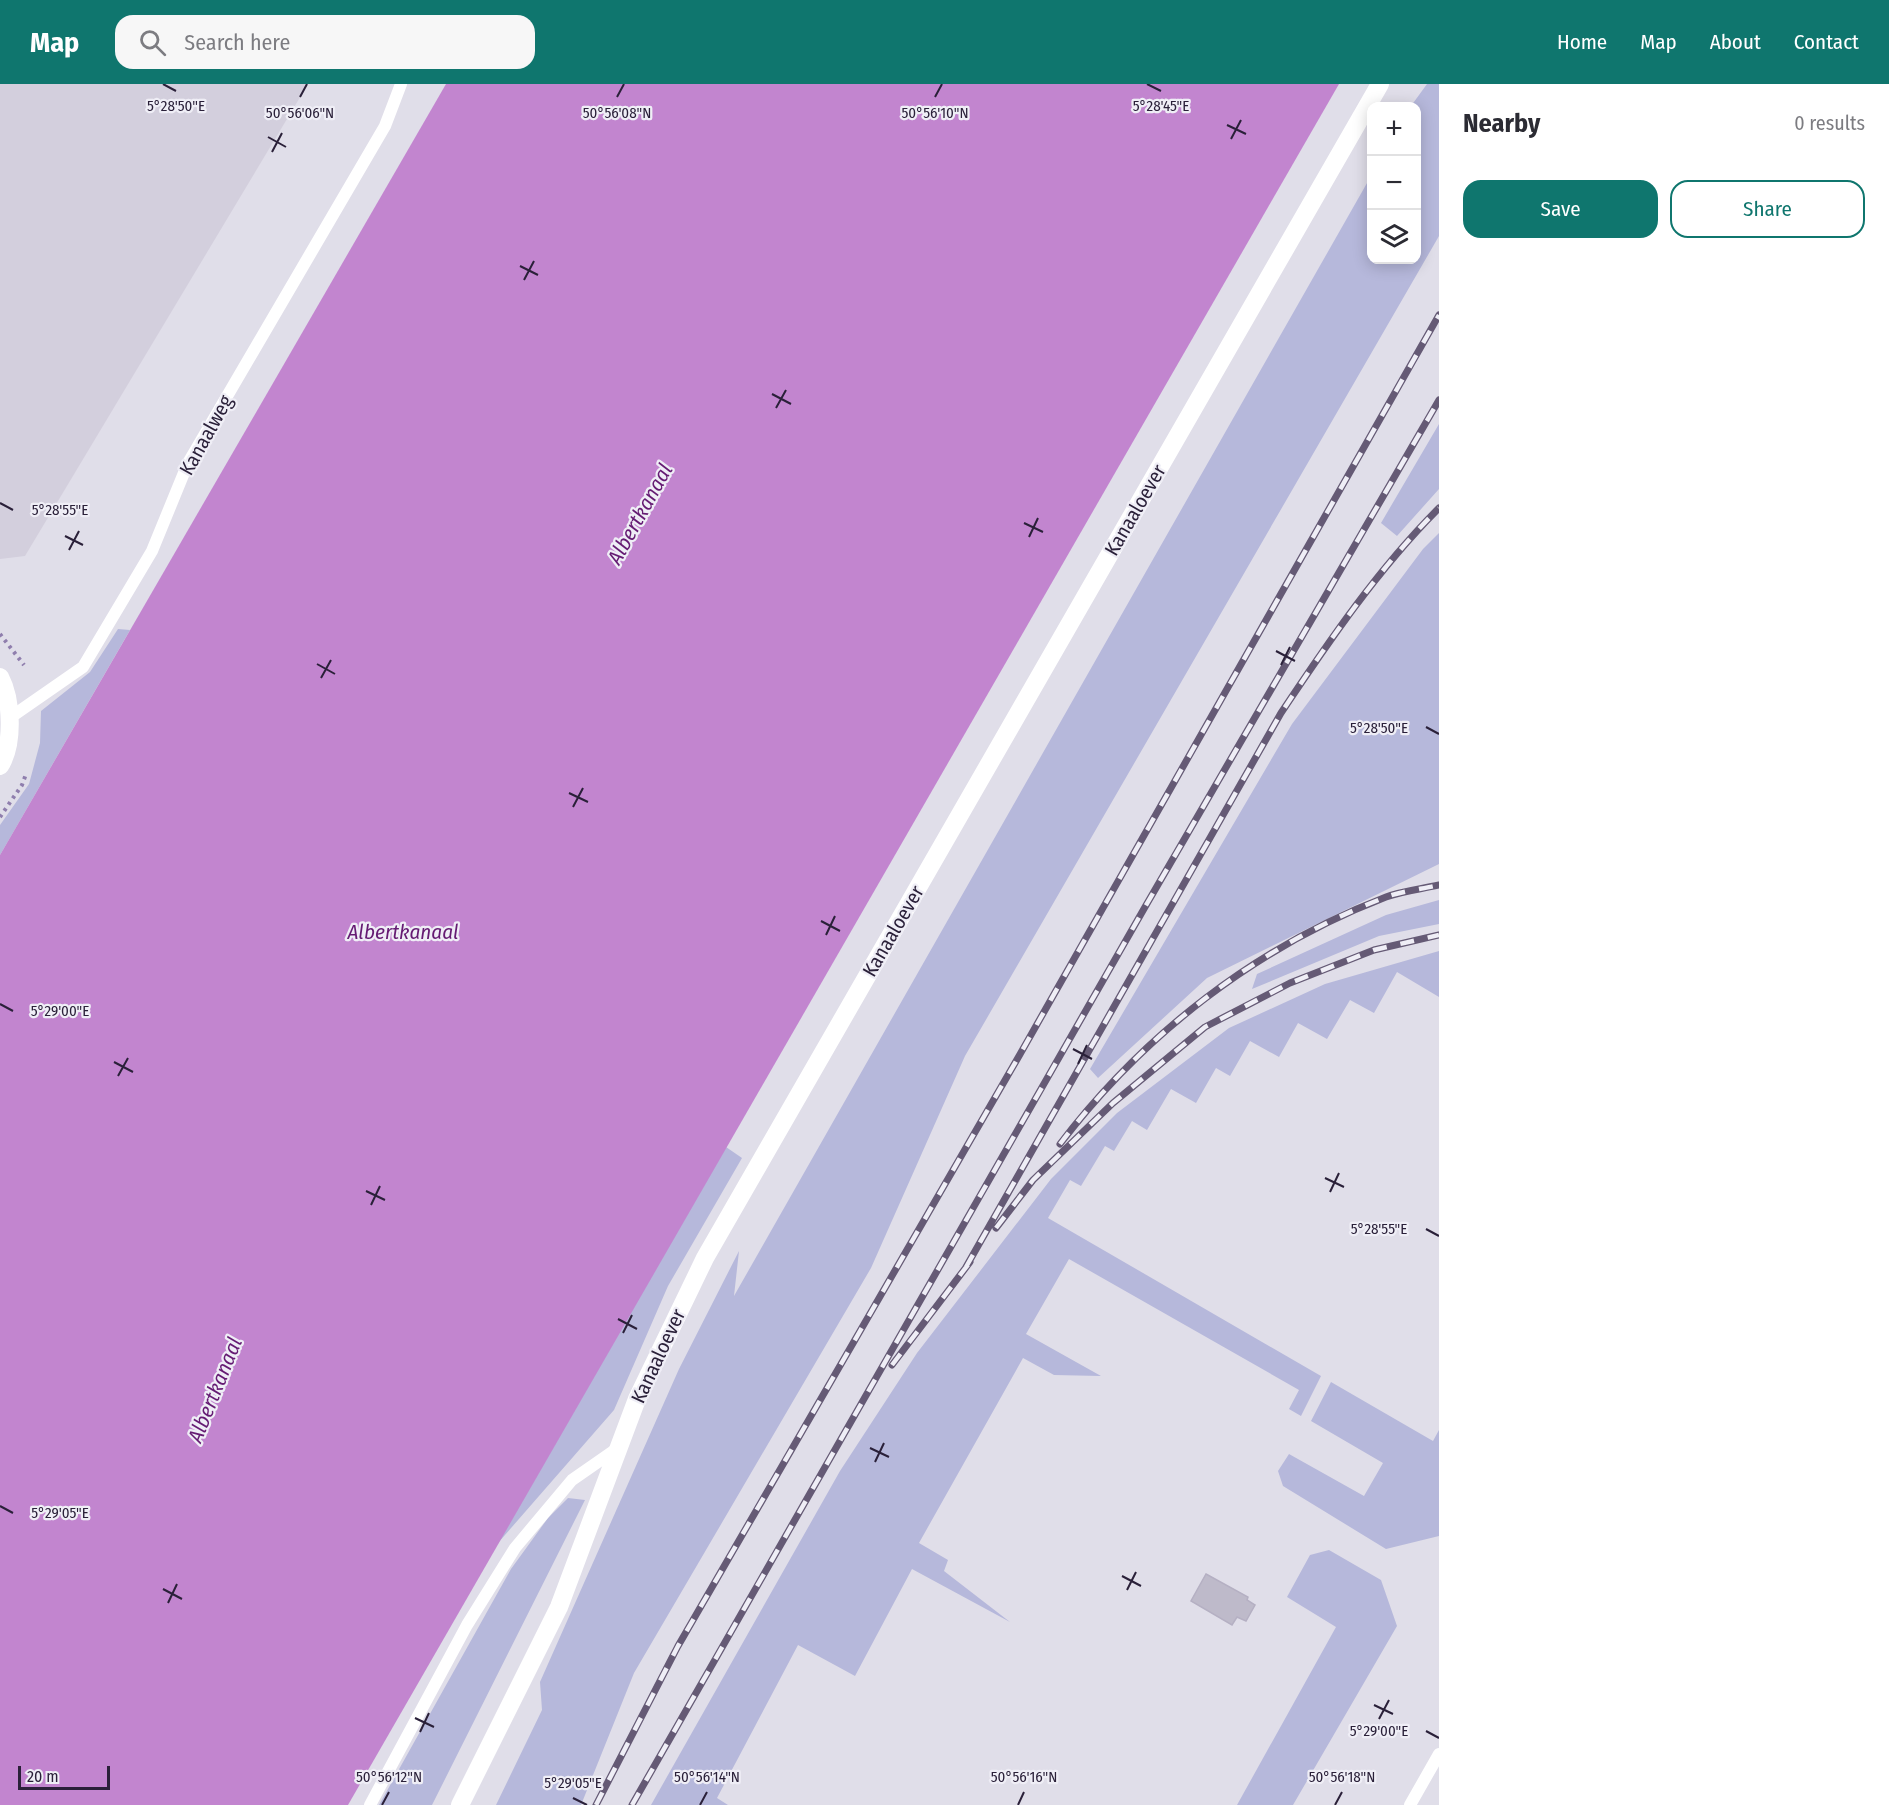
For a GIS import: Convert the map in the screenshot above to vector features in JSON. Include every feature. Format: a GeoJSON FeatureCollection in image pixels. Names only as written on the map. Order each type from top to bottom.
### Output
{"type":"FeatureCollection","features":[{"type":"Feature","properties":{"kind":"street","name":"Kanaaloever"},"geometry":{"type":"LineString","coordinates":[[460,1805],[559,1607],[637,1399],[705,1258],[1380,84]]}},
{"type":"Feature","properties":{"kind":"street"},"geometry":{"type":"LineString","coordinates":[[0,677],[7,689],[11,717],[4,759],[0,766]]}},
{"type":"Feature","properties":{"kind":"lane","name":"Kanaalweg"},"geometry":{"type":"LineString","coordinates":[[11,717],[83,667],[152,551],[188,463],[385,126],[401,84]]}},
{"type":"Feature","properties":{"kind":"lane"},"geometry":{"type":"LineString","coordinates":[[370,1805],[467,1625],[515,1548],[572,1480],[621,1445]]}},
{"type":"Feature","properties":{"kind":"lane"},"geometry":{"type":"LineString","coordinates":[[1410,1805],[1439,1754]]}},
{"type":"Feature","properties":{"kind":"path"},"geometry":{"type":"LineString","coordinates":[[0,634],[22,660],[25,669]]}},
{"type":"Feature","properties":{"kind":"shaded area"},"geometry":{"type":"Polygon","coordinates":[[[0,84],[308,84],[25,556],[0,559],[0,84]]]}},
{"type":"Feature","properties":{"kind":"shaded area"},"geometry":{"type":"Polygon","coordinates":[[[1427,84],[1439,84],[1439,236],[965,1056],[871,1268],[634,1673],[581,1805],[496,1805],[542,1710],[540,1682],[679,1369],[739,1251],[734,1296],[1367,183],[1367,264],[1421,264],[1421,102],[1414,102],[1427,84]]]}},
{"type":"Feature","properties":{"kind":"shaded area"},"geometry":{"type":"Polygon","coordinates":[[[1439,424],[1439,489],[1397,536],[1381,523],[1439,424]]]}},
{"type":"Feature","properties":{"kind":"shaded area"},"geometry":{"type":"Polygon","coordinates":[[[1439,533],[1439,864],[1207,978],[1098,1078],[1090,1069],[1292,724],[1423,549],[1439,533]]]}},
{"type":"Feature","properties":{"kind":"shaded area"},"geometry":{"type":"Polygon","coordinates":[[[118,629],[130,630],[0,855],[0,825],[29,784],[40,743],[41,711],[90,672],[118,629]]]}},
{"type":"Feature","properties":{"kind":"shaded area"},"geometry":{"type":"Polygon","coordinates":[[[1439,900],[1439,924],[1379,936],[1252,989],[1257,974],[1386,915],[1439,900]]]}},
{"type":"Feature","properties":{"kind":"shaded area"},"geometry":{"type":"Polygon","coordinates":[[[1439,951],[1439,997],[1397,972],[1374,1013],[1350,1000],[1327,1039],[1298,1023],[1279,1057],[1250,1041],[1230,1076],[1216,1068],[1196,1103],[1171,1089],[1147,1130],[1132,1121],[1114,1151],[1105,1146],[1081,1186],[1070,1180],[1048,1218],[1321,1376],[1301,1416],[1289,1409],[1299,1390],[1069,1259],[1026,1334],[1101,1376],[1054,1375],[1023,1358],[919,1543],[948,1560],[944,1571],[1010,1622],[912,1569],[855,1676],[798,1645],[717,1798],[728,1805],[651,1805],[840,1471],[917,1353],[1051,1179],[1117,1113],[1229,1028],[1325,984],[1439,951]]]}},
{"type":"Feature","properties":{"kind":"shaded area"},"geometry":{"type":"Polygon","coordinates":[[[726,1147],[742,1158],[668,1286],[614,1410],[498,1543],[726,1147]]]}},
{"type":"Feature","properties":{"kind":"shaded area"},"geometry":{"type":"Polygon","coordinates":[[[1331,1382],[1433,1441],[1439,1430],[1439,1536],[1386,1549],[1283,1486],[1278,1471],[1289,1454],[1364,1496],[1383,1463],[1311,1421],[1331,1382]]]}},
{"type":"Feature","properties":{"kind":"shaded area"},"geometry":{"type":"Polygon","coordinates":[[[568,1498],[585,1500],[432,1805],[379,1805],[511,1569],[548,1518],[568,1498]]]}},
{"type":"Feature","properties":{"kind":"shaded area"},"geometry":{"type":"Polygon","coordinates":[[[1329,1550],[1381,1580],[1397,1626],[1293,1805],[1237,1805],[1336,1627],[1287,1597],[1310,1555],[1329,1550]]]}},
{"type":"Feature","properties":{"kind":"water","name":"Albertkanaal"},"geometry":{"type":"Polygon","coordinates":[[[446,84],[1339,84],[348,1805],[0,1805],[0,855],[446,84]]]}},
{"type":"Feature","properties":{"kind":"building"},"geometry":{"type":"Polygon","coordinates":[[[1206,1574],[1248,1597],[1247,1600],[1255,1605],[1246,1621],[1237,1617],[1232,1625],[1191,1601],[1206,1574]]]}},
{"type":"Feature","properties":{"kind":"railway"},"geometry":{"type":"LineString","coordinates":[[596,1805],[678,1646],[1019,1056],[1439,315]]}},
{"type":"Feature","properties":{"kind":"railway"},"geometry":{"type":"LineString","coordinates":[[632,1805],[1145,907],[1439,400]]}},
{"type":"Feature","properties":{"kind":"railway"},"geometry":{"type":"LineString","coordinates":[[966,1267],[1281,713],[1375,581],[1439,508]]}},
{"type":"Feature","properties":{"kind":"railway"},"geometry":{"type":"LineString","coordinates":[[1060,1144],[1128,1066],[1206,998],[1248,968],[1338,917],[1392,895],[1439,885]]}},
{"type":"Feature","properties":{"kind":"railway"},"geometry":{"type":"LineString","coordinates":[[996,1228],[1033,1180],[1113,1103],[1205,1027],[1290,983],[1374,950],[1439,935]]}},
{"type":"Feature","properties":{"kind":"railway"},"geometry":{"type":"LineString","coordinates":[[892,1365],[970,1262]]}}]}
